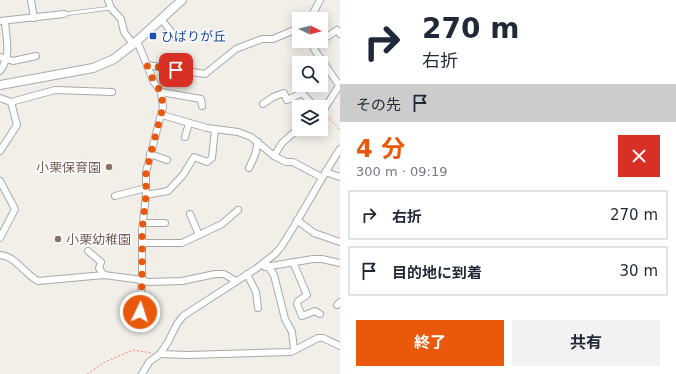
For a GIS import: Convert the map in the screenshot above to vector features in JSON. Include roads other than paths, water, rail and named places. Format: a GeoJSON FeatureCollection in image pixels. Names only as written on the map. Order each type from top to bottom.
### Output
{"type":"FeatureCollection","features":[{"type":"Feature","properties":{"kind":"street"},"geometry":{"type":"LineString","coordinates":[[31,0],[34,18]]}},
{"type":"Feature","properties":{"kind":"street"},"geometry":{"type":"LineString","coordinates":[[108,0],[111,8],[121,19],[124,32],[135,43],[154,82],[161,92],[163,107],[146,172],[140,312]]}},
{"type":"Feature","properties":{"kind":"street"},"geometry":{"type":"LineString","coordinates":[[0,86],[93,68],[114,59],[135,43],[182,0]]}},
{"type":"Feature","properties":{"kind":"street"},"geometry":{"type":"LineString","coordinates":[[314,12],[320,0]]}},
{"type":"Feature","properties":{"kind":"street"},"geometry":{"type":"LineString","coordinates":[[0,72],[7,60],[8,53],[2,21],[64,14]]}},
{"type":"Feature","properties":{"kind":"street"},"geometry":{"type":"LineString","coordinates":[[162,19],[177,39]]}},
{"type":"Feature","properties":{"kind":"street"},"geometry":{"type":"LineString","coordinates":[[309,56],[318,43],[337,30],[340,34]]}},
{"type":"Feature","properties":{"kind":"street"},"geometry":{"type":"LineString","coordinates":[[147,65],[205,74],[236,49],[262,39],[273,39],[292,31]]}},
{"type":"Feature","properties":{"kind":"street"},"geometry":{"type":"LineString","coordinates":[[314,49],[339,84],[328,101]]}},
{"type":"Feature","properties":{"kind":"street"},"geometry":{"type":"LineString","coordinates":[[0,57],[12,61],[36,56]]}},
{"type":"Feature","properties":{"kind":"street"},"geometry":{"type":"LineString","coordinates":[[0,98],[11,102],[55,90],[112,92]]}},
{"type":"Feature","properties":{"kind":"street"},"geometry":{"type":"LineString","coordinates":[[161,92],[201,99],[202,106]]}},
{"type":"Feature","properties":{"kind":"street"},"geometry":{"type":"LineString","coordinates":[[263,104],[273,97],[284,93],[287,100],[302,93],[308,100]]}},
{"type":"Feature","properties":{"kind":"street"},"geometry":{"type":"LineString","coordinates":[[0,151],[17,125],[11,102]]}},
{"type":"Feature","properties":{"kind":"street"},"geometry":{"type":"LineString","coordinates":[[162,115],[207,128],[238,132],[251,137],[274,156],[286,162],[293,162],[323,174],[340,177]]}},
{"type":"Feature","properties":{"kind":"street"},"geometry":{"type":"LineString","coordinates":[[185,136],[189,123]]}},
{"type":"Feature","properties":{"kind":"street"},"geometry":{"type":"LineString","coordinates":[[146,195],[168,191],[183,175],[194,157],[207,162],[212,158],[215,129]]}},
{"type":"Feature","properties":{"kind":"street"},"geometry":{"type":"LineString","coordinates":[[274,156],[282,144],[292,135]]}},
{"type":"Feature","properties":{"kind":"street"},"geometry":{"type":"LineString","coordinates":[[249,168],[255,155],[258,142]]}},
{"type":"Feature","properties":{"kind":"street"},"geometry":{"type":"LineString","coordinates":[[142,374],[149,362],[160,354],[183,316],[257,268],[275,254],[292,231],[323,174],[340,149]]}},
{"type":"Feature","properties":{"kind":"street"},"geometry":{"type":"LineString","coordinates":[[150,154],[167,160]]}},
{"type":"Feature","properties":{"kind":"street"},"geometry":{"type":"LineString","coordinates":[[0,181],[15,209],[0,238]]}},
{"type":"Feature","properties":{"kind":"street"},"geometry":{"type":"LineString","coordinates":[[115,196],[146,188]]}},
{"type":"Feature","properties":{"kind":"street"},"geometry":{"type":"LineString","coordinates":[[142,243],[182,243],[222,224],[238,210]]}},
{"type":"Feature","properties":{"kind":"street"},"geometry":{"type":"LineString","coordinates":[[190,214],[199,235]]}},
{"type":"Feature","properties":{"kind":"street"},"geometry":{"type":"LineString","coordinates":[[297,220],[314,233],[340,242]]}},
{"type":"Feature","properties":{"kind":"street"},"geometry":{"type":"LineString","coordinates":[[143,223],[165,223]]}},
{"type":"Feature","properties":{"kind":"street"},"geometry":{"type":"LineString","coordinates":[[88,251],[101,262],[99,268],[104,275]]}},
{"type":"Feature","properties":{"kind":"street"},"geometry":{"type":"LineString","coordinates":[[0,255],[5,255],[12,258],[31,278],[38,281],[104,275],[148,282],[182,281],[215,274],[224,274],[236,281]]}},
{"type":"Feature","properties":{"kind":"street"},"geometry":{"type":"LineString","coordinates":[[257,268],[313,259],[322,259],[340,263]]}},
{"type":"Feature","properties":{"kind":"street"},"geometry":{"type":"LineString","coordinates":[[293,262],[307,295],[298,301],[297,304],[302,316],[315,311],[320,314]]}},
{"type":"Feature","properties":{"kind":"street"},"geometry":{"type":"LineString","coordinates":[[268,266],[274,275],[285,319],[292,332],[294,349]]}},
{"type":"Feature","properties":{"kind":"street"},"geometry":{"type":"LineString","coordinates":[[247,274],[256,292],[258,308]]}},
{"type":"Feature","properties":{"kind":"street"},"geometry":{"type":"LineString","coordinates":[[160,354],[188,356],[291,352],[294,349],[318,338],[323,338],[340,346]]}},
{"type":"Feature","properties":{"kind":"lane"},"geometry":{"type":"LineString","coordinates":[[64,14],[111,8]]}},
{"type":"Feature","properties":{"kind":"place","name":"ひばりが丘"},"geometry":{"type":"Point","coordinates":[153,36]}},
{"type":"Feature","properties":{"kind":"place","name":"小栗保育園"},"geometry":{"type":"Point","coordinates":[109,167]}},
{"type":"Feature","properties":{"kind":"place","name":"小栗幼稚園"},"geometry":{"type":"Point","coordinates":[58,239]}}]}
